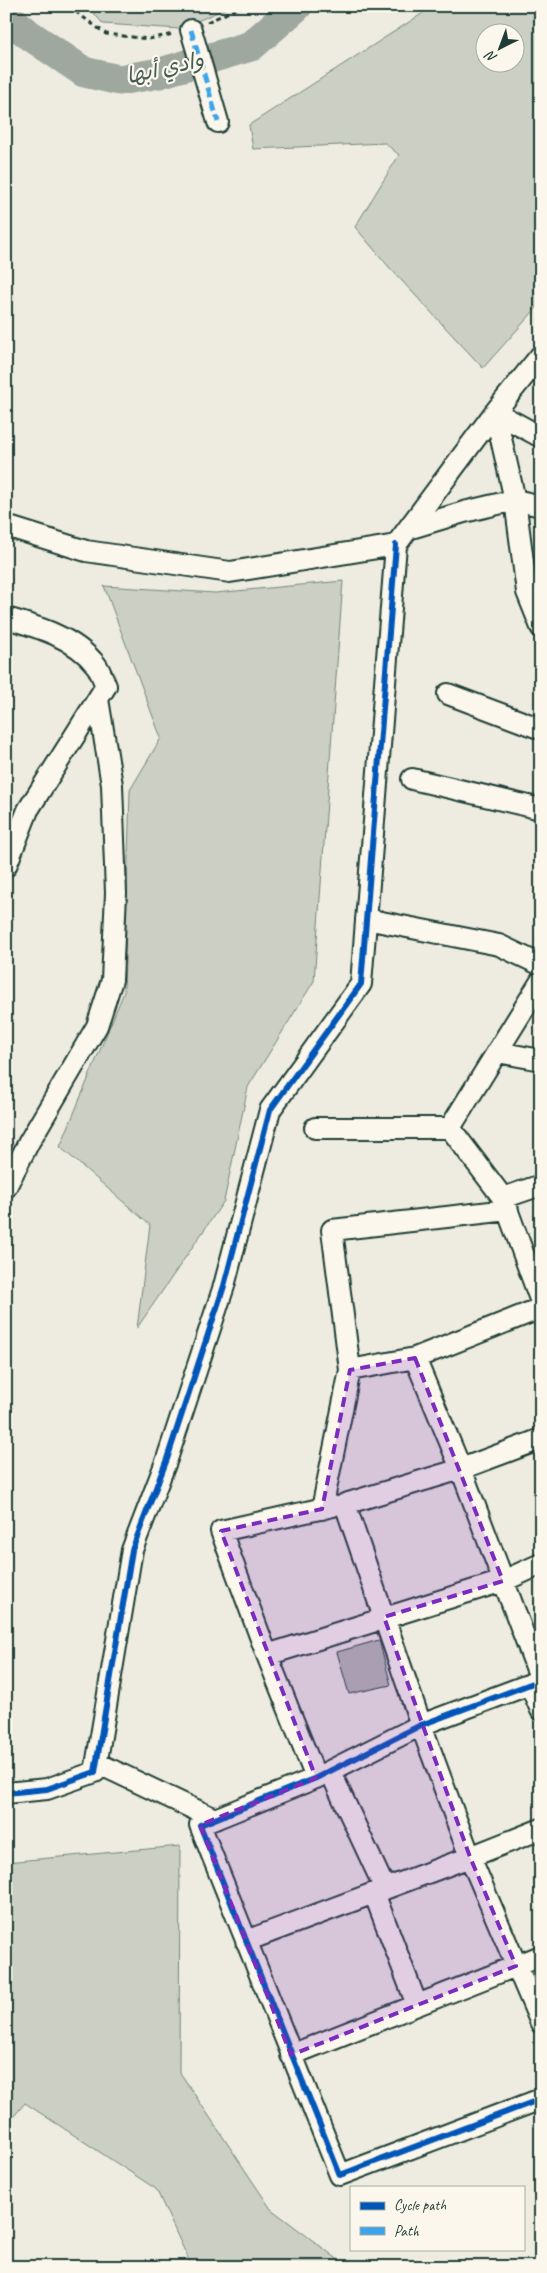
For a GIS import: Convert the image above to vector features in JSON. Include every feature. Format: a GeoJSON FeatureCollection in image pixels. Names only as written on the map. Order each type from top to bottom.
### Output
{"type":"FeatureCollection","features":[{"type":"Feature","properties":{"kind":"street"},"geometry":{"type":"LineString","coordinates":[[191,30],[218,122]]}},
{"type":"Feature","properties":{"kind":"street"},"geometry":{"type":"LineString","coordinates":[[6,1793],[47,1788],[95,1772],[132,1550],[167,1459],[224,1286],[270,1110],[361,984],[402,537],[495,412],[541,355]]}},
{"type":"Feature","properties":{"kind":"street"},"geometry":{"type":"LineString","coordinates":[[495,412],[541,437]]}},
{"type":"Feature","properties":{"kind":"street"},"geometry":{"type":"LineString","coordinates":[[495,412],[515,500],[527,592],[541,627]]}},
{"type":"Feature","properties":{"kind":"street"},"geometry":{"type":"LineString","coordinates":[[6,526],[86,551],[230,572],[402,537],[464,512],[515,500],[541,506]]}},
{"type":"Feature","properties":{"kind":"street"},"geometry":{"type":"LineString","coordinates":[[6,618],[31,625],[75,644],[96,665],[106,686],[28,810],[6,866]]}},
{"type":"Feature","properties":{"kind":"street"},"geometry":{"type":"LineString","coordinates":[[448,694],[541,729]]}},
{"type":"Feature","properties":{"kind":"street"},"geometry":{"type":"LineString","coordinates":[[6,1186],[29,1142],[97,1026],[112,980],[116,893],[112,785],[98,699]]}},
{"type":"Feature","properties":{"kind":"street"},"geometry":{"type":"LineString","coordinates":[[412,779],[541,810]]}},
{"type":"Feature","properties":{"kind":"street"},"geometry":{"type":"LineString","coordinates":[[366,919],[499,945],[541,965]]}},
{"type":"Feature","properties":{"kind":"street"},"geometry":{"type":"LineString","coordinates":[[450,1128],[541,981]]}},
{"type":"Feature","properties":{"kind":"street"},"geometry":{"type":"LineString","coordinates":[[497,1052],[541,1060]]}},
{"type":"Feature","properties":{"kind":"street"},"geometry":{"type":"LineString","coordinates":[[315,1128],[450,1128]]}},
{"type":"Feature","properties":{"kind":"street"},"geometry":{"type":"LineString","coordinates":[[450,1128],[505,1204],[541,1302]]}},
{"type":"Feature","properties":{"kind":"street"},"geometry":{"type":"LineString","coordinates":[[322,1509],[350,1370],[332,1230],[505,1204],[541,1185]]}},
{"type":"Feature","properties":{"kind":"street"},"geometry":{"type":"LineString","coordinates":[[350,1370],[415,1358],[541,1308]]}},
{"type":"Feature","properties":{"kind":"street"},"geometry":{"type":"LineString","coordinates":[[415,1358],[461,1469],[503,1581],[537,1681],[541,1710]]}},
{"type":"Feature","properties":{"kind":"street"},"geometry":{"type":"LineString","coordinates":[[417,2005],[379,1891],[267,1655],[221,1531],[345,1504],[461,1469],[541,1439]]}},
{"type":"Feature","properties":{"kind":"street"},"geometry":{"type":"LineString","coordinates":[[345,1504],[421,1725],[470,1857],[541,2024]]}},
{"type":"Feature","properties":{"kind":"street"},"geometry":{"type":"LineString","coordinates":[[267,1655],[503,1581],[541,1564]]}},
{"type":"Feature","properties":{"kind":"street"},"geometry":{"type":"LineString","coordinates":[[537,1681],[421,1725],[323,1774],[200,1825],[340,2175],[541,2099]]}},
{"type":"Feature","properties":{"kind":"street"},"geometry":{"type":"LineString","coordinates":[[97,1763],[215,1819]]}},
{"type":"Feature","properties":{"kind":"street"},"geometry":{"type":"LineString","coordinates":[[246,1941],[541,1829]]}},
{"type":"Feature","properties":{"kind":"street"},"geometry":{"type":"LineString","coordinates":[[291,2055],[541,1956]]}},
{"type":"Feature","properties":{"kind":"path"},"geometry":{"type":"LineString","coordinates":[[68,6],[106,34],[149,39],[191,30],[243,6]]}},
{"type":"Feature","properties":{"kind":"highlighted area"},"geometry":{"type":"Polygon","coordinates":[[[415,1358],[503,1581],[384,1617],[470,1857],[516,1966],[291,2055],[200,1825],[316,1778],[221,1531],[322,1509],[350,1370],[415,1358]]]}},
{"type":"Feature","properties":{"kind":"shaded area"},"geometry":{"type":"Polygon","coordinates":[[[88,6],[231,6],[180,29],[103,24],[88,6]]]}},
{"type":"Feature","properties":{"kind":"shaded area"},"geometry":{"type":"Polygon","coordinates":[[[434,6],[541,6],[541,303],[483,368],[389,267],[355,227],[399,155],[385,143],[253,149],[249,125],[434,6]]]}},
{"type":"Feature","properties":{"kind":"shaded area"},"geometry":{"type":"Polygon","coordinates":[[[343,581],[314,981],[248,1087],[224,1201],[137,1328],[150,1225],[60,1147],[124,992],[130,790],[161,738],[104,586],[215,593],[343,581]]]}},
{"type":"Feature","properties":{"kind":"shaded area"},"geometry":{"type":"Polygon","coordinates":[[[180,1846],[179,2071],[271,2209],[348,2267],[192,2267],[156,2189],[25,2103],[9,2122],[6,2119],[6,1862],[180,1846]]]}},
{"type":"Feature","properties":{"kind":"building"},"geometry":{"type":"Polygon","coordinates":[[[379,1640],[391,1685],[349,1694],[337,1652],[379,1640]]]}},
{"type":"Feature","properties":{"kind":"waterway","name":"وادي أبها"},"geometry":{"type":"LineString","coordinates":[[6,15],[28,34],[84,72],[119,80],[160,73],[251,46],[297,6]]}},
{"type":"Feature","properties":{"kind":"marked path"},"geometry":{"type":"LineString","coordinates":[[191,30],[218,122]]}},
{"type":"Feature","properties":{"kind":"cycle path"},"geometry":{"type":"LineString","coordinates":[[6,1793],[47,1789],[95,1772],[132,1550],[167,1459],[224,1286],[270,1110],[361,984],[396,545]]}},
{"type":"Feature","properties":{"kind":"cycle path"},"geometry":{"type":"LineString","coordinates":[[541,1680],[421,1725],[316,1778],[200,1825],[340,2175],[541,2099]]}}]}
